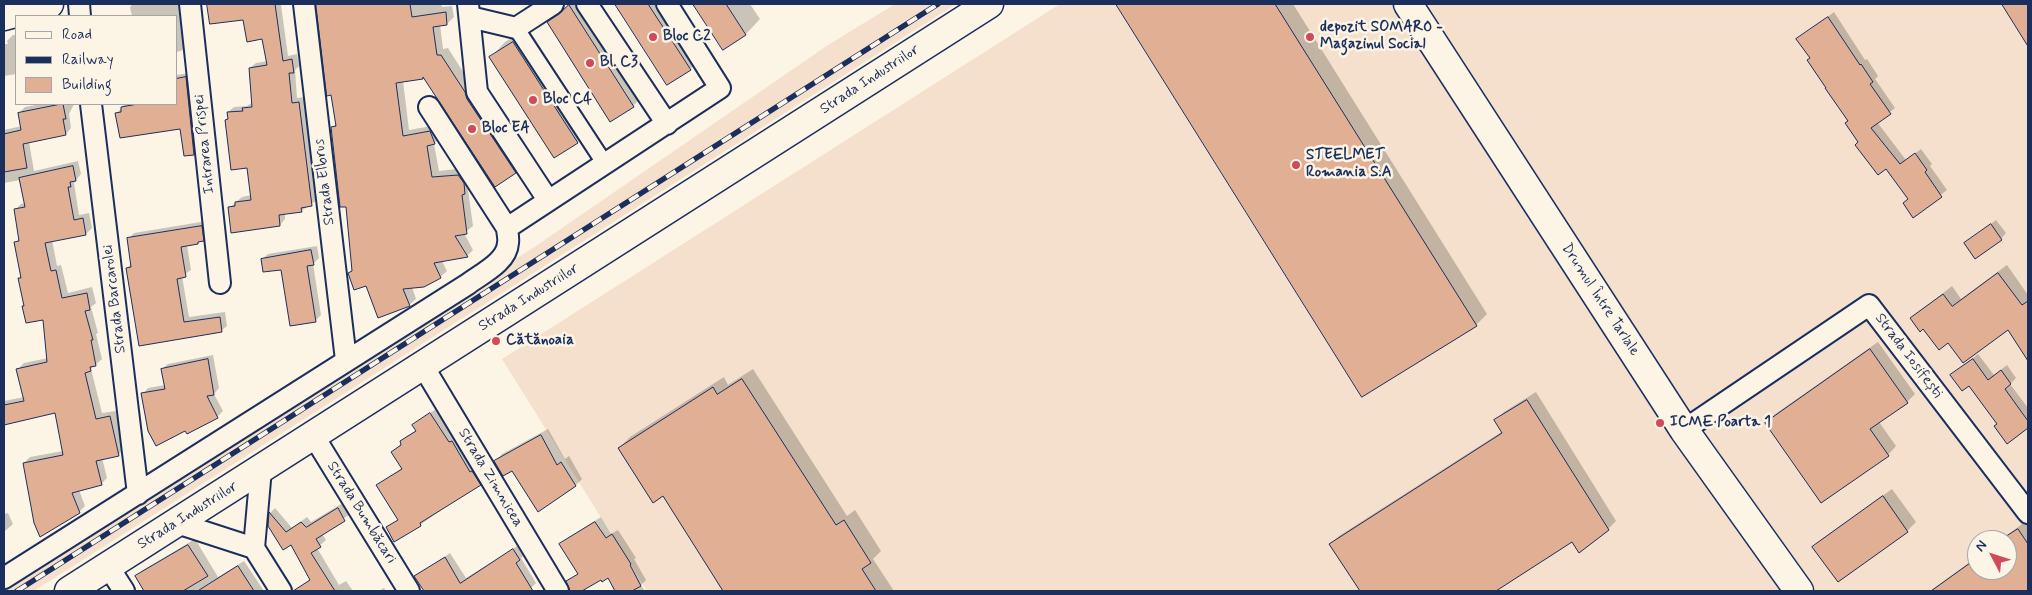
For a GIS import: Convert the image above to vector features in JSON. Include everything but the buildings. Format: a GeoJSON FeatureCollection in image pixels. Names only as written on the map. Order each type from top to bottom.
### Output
{"type":"FeatureCollection","features":[{"type":"Feature","properties":{"kind":"main road"},"geometry":{"type":"LineString","coordinates":[[4,16],[48,4]]}},
{"type":"Feature","properties":{"kind":"main road","name":"Strada Industriilor"},"geometry":{"type":"LineString","coordinates":[[69,591],[989,4]]}},
{"type":"Feature","properties":{"kind":"main road","name":"Drumul Între Tarlale"},"geometry":{"type":"LineString","coordinates":[[1408,4],[1684,430],[1799,591]]}},
{"type":"Feature","properties":{"kind":"street","name":"Intrarea Prispei"},"geometry":{"type":"LineString","coordinates":[[190,4],[220,283]]}},
{"type":"Feature","properties":{"kind":"street","name":"Strada Elbrus"},"geometry":{"type":"LineString","coordinates":[[304,4],[346,360]]}},
{"type":"Feature","properties":{"kind":"street"},"geometry":{"type":"LineString","coordinates":[[516,28],[553,4]]}},
{"type":"Feature","properties":{"kind":"street"},"geometry":{"type":"LineString","coordinates":[[587,4],[667,124]]}},
{"type":"Feature","properties":{"kind":"street"},"geometry":{"type":"LineString","coordinates":[[507,228],[720,88],[666,4]]}},
{"type":"Feature","properties":{"kind":"street"},"geometry":{"type":"LineString","coordinates":[[548,200],[477,92],[469,10],[516,28],[605,164]]}},
{"type":"Feature","properties":{"kind":"street","name":"Strada Barcarolei"},"geometry":{"type":"LineString","coordinates":[[91,105],[138,494]]}},
{"type":"Feature","properties":{"kind":"street"},"geometry":{"type":"LineString","coordinates":[[4,578],[468,284],[502,258],[509,243],[507,228],[429,106]]}},
{"type":"Feature","properties":{"kind":"street","name":"Strada Iosifești"},"geometry":{"type":"LineString","coordinates":[[1684,430],[1869,305],[2028,513]]}},
{"type":"Feature","properties":{"kind":"street","name":"Strada Zimnicea"},"geometry":{"type":"LineString","coordinates":[[422,366],[558,591]]}},
{"type":"Feature","properties":{"kind":"street","name":"Strada Bumbăcari"},"geometry":{"type":"LineString","coordinates":[[313,436],[409,591]]}},
{"type":"Feature","properties":{"kind":"street"},"geometry":{"type":"LineString","coordinates":[[261,469],[254,548],[281,591]]}},
{"type":"Feature","properties":{"kind":"street"},"geometry":{"type":"LineString","coordinates":[[177,523],[254,548]]}},
{"type":"Feature","properties":{"kind":"street"},"geometry":{"type":"LineString","coordinates":[[108,566],[124,591]]}},
{"type":"Feature","properties":{"kind":"shaded area"},"geometry":{"type":"Polygon","coordinates":[[[895,4],[956,4],[34,591],[4,591],[4,582],[533,248],[828,45],[895,4]]]}},
{"type":"Feature","properties":{"kind":"shaded area"},"geometry":{"type":"Polygon","coordinates":[[[1060,4],[2028,4],[2028,591],[647,591],[502,359],[1060,4]]]}},
{"type":"Feature","properties":{"kind":"railway"},"geometry":{"type":"LineString","coordinates":[[17,591],[938,4]]}},
{"type":"Feature","properties":{"kind":"place","name":"Bloc C2"},"geometry":{"type":"Point","coordinates":[653,37]}},
{"type":"Feature","properties":{"kind":"place","name":"depozit SOMARO - Magazinul Social"},"geometry":{"type":"Point","coordinates":[1310,37]}},
{"type":"Feature","properties":{"kind":"place","name":"Bl. C3"},"geometry":{"type":"Point","coordinates":[590,63]}},
{"type":"Feature","properties":{"kind":"place","name":"Bloc C4"},"geometry":{"type":"Point","coordinates":[533,100]}},
{"type":"Feature","properties":{"kind":"place","name":"Bloc EA"},"geometry":{"type":"Point","coordinates":[472,129]}},
{"type":"Feature","properties":{"kind":"place","name":"STEELMET Romania S.A"},"geometry":{"type":"Point","coordinates":[1296,165]}},
{"type":"Feature","properties":{"kind":"place","name":"Cătănoaia"},"geometry":{"type":"Point","coordinates":[496,341]}},
{"type":"Feature","properties":{"kind":"place","name":"ICME Poarta 1"},"geometry":{"type":"Point","coordinates":[1660,423]}}]}
